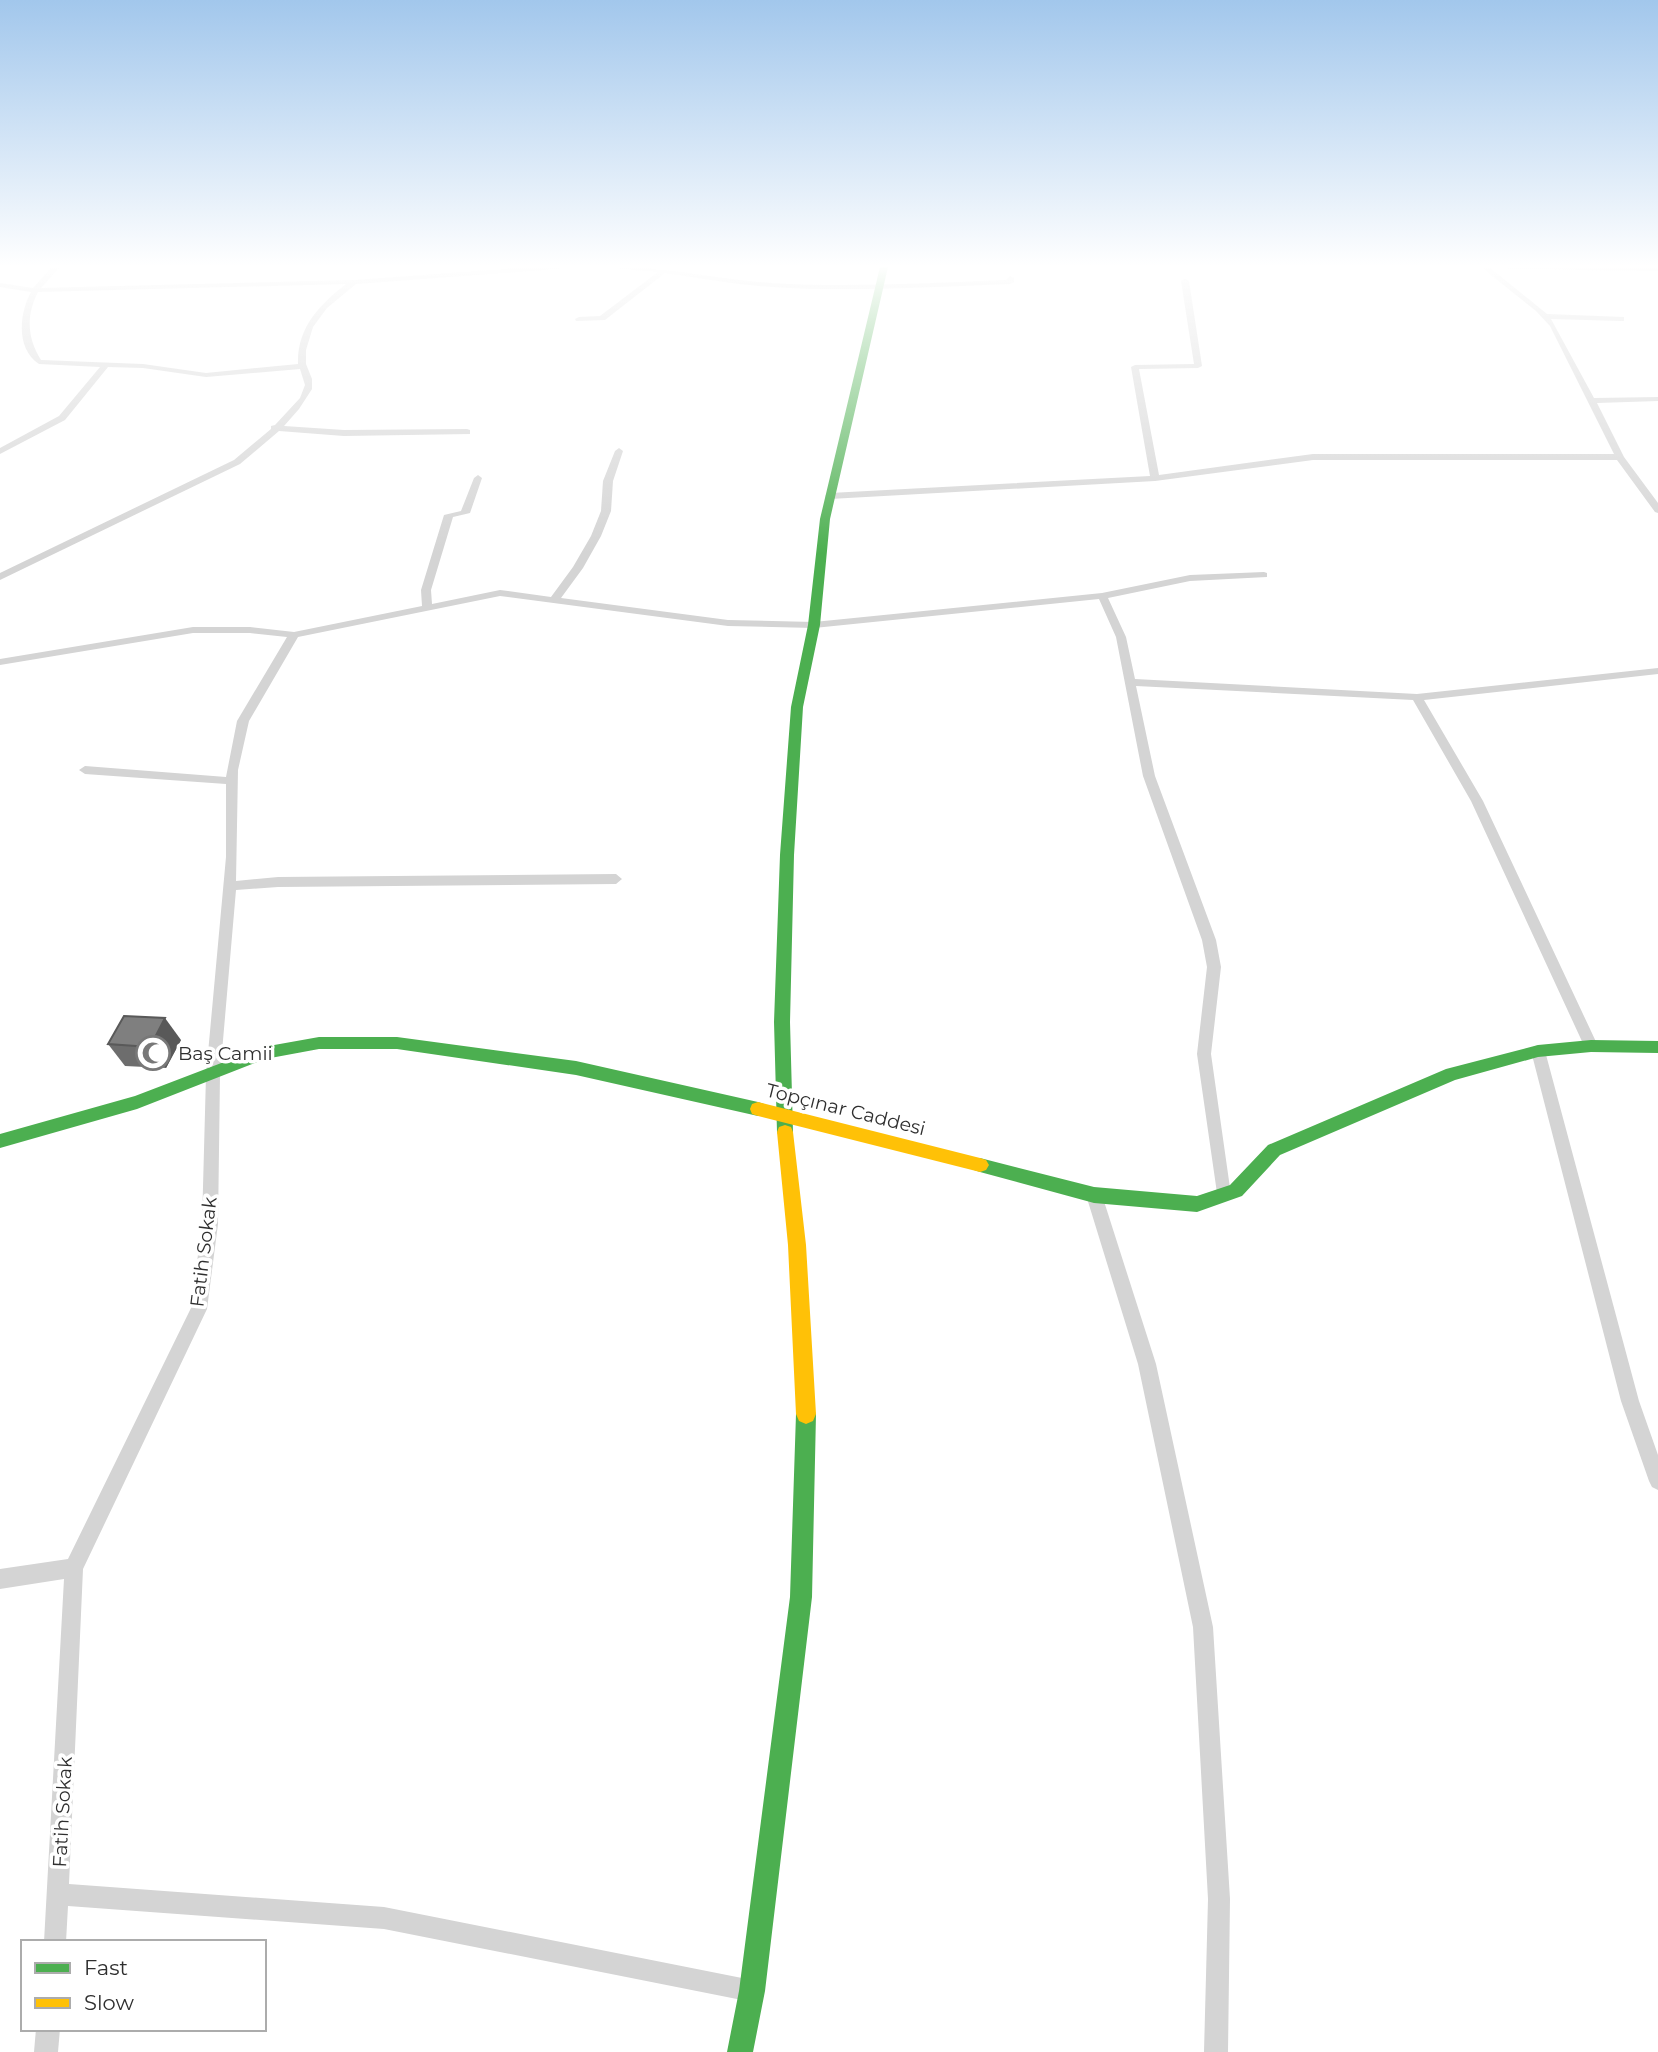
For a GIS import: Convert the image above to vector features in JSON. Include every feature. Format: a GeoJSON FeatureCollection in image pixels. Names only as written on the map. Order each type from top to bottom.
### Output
{"type":"FeatureCollection","features":[{"type":"Feature","properties":{"kind":"street"},"geometry":{"type":"LineString","coordinates":[[51,363],[143,366],[206,375],[302,366]]}},
{"type":"Feature","properties":{"kind":"street"},"geometry":{"type":"LineString","coordinates":[[1,575],[237,462],[301,401],[309,388],[308,374],[302,363]]}},
{"type":"Feature","properties":{"kind":"street"},"geometry":{"type":"LineString","coordinates":[[740,2052],[752,1992],[801,1597],[807,1387],[797,1245],[783,1114],[787,855],[797,707],[814,625],[830,496],[861,363]]}},
{"type":"Feature","properties":{"kind":"street"},"geometry":{"type":"LineString","coordinates":[[1154,478],[1135,367],[1198,366],[1198,363]]}},
{"type":"Feature","properties":{"kind":"street"},"geometry":{"type":"LineString","coordinates":[[1572,363],[1620,457],[1658,510]]}},
{"type":"Feature","properties":{"kind":"street"},"geometry":{"type":"LineString","coordinates":[[0,451],[62,418],[104,366]]}},
{"type":"Feature","properties":{"kind":"street"},"geometry":{"type":"LineString","coordinates":[[1592,401],[1658,399]]}},
{"type":"Feature","properties":{"kind":"street"},"geometry":{"type":"LineString","coordinates":[[274,428],[344,432],[467,432]]}},
{"type":"Feature","properties":{"kind":"street"},"geometry":{"type":"LineString","coordinates":[[554,600],[578,568],[596,536],[606,511],[608,481],[619,451]]}},
{"type":"Feature","properties":{"kind":"street"},"geometry":{"type":"LineString","coordinates":[[830,496],[1154,478],[1313,457],[1620,457]]}},
{"type":"Feature","properties":{"kind":"street"},"geometry":{"type":"LineString","coordinates":[[426,607],[426,590],[449,515],[465,513],[478,478]]}},
{"type":"Feature","properties":{"kind":"street"},"geometry":{"type":"LineString","coordinates":[[0,662],[193,629],[250,630],[293,635],[500,593],[728,623],[814,625],[1102,596],[1190,578],[1264,575]]}},
{"type":"Feature","properties":{"kind":"street"},"geometry":{"type":"LineString","coordinates":[[1102,596],[1121,637],[1149,776],[1209,940],[1214,967],[1204,1054],[1223,1195]]}},
{"type":"Feature","properties":{"kind":"street","name":"Fatih Sokak"},"geometry":{"type":"LineString","coordinates":[[55,1940],[74,1568],[199,1309],[211,1224],[213,1075],[234,816],[233,781],[243,721],[293,635]]}},
{"type":"Feature","properties":{"kind":"street"},"geometry":{"type":"LineString","coordinates":[[1130,682],[1418,697],[1658,671]]}},
{"type":"Feature","properties":{"kind":"street"},"geometry":{"type":"LineString","coordinates":[[1418,697],[1477,801],[1591,1046]]}},
{"type":"Feature","properties":{"kind":"street"},"geometry":{"type":"LineString","coordinates":[[85,770],[233,781]]}},
{"type":"Feature","properties":{"kind":"street"},"geometry":{"type":"LineString","coordinates":[[228,886],[278,882],[616,879]]}},
{"type":"Feature","properties":{"kind":"street","name":"Topçınar Caddesi"},"geometry":{"type":"LineString","coordinates":[[0,1141],[137,1102],[213,1075],[263,1053],[319,1043],[397,1043],[576,1068],[783,1114],[1094,1195],[1197,1204],[1236,1191],[1274,1150],[1452,1074],[1538,1051],[1591,1046],[1658,1047]]}},
{"type":"Feature","properties":{"kind":"street"},"geometry":{"type":"LineString","coordinates":[[1538,1051],[1630,1401],[1658,1480]]}},
{"type":"Feature","properties":{"kind":"street"},"geometry":{"type":"LineString","coordinates":[[1094,1195],[1147,1364],[1203,1627],[1219,1899],[1216,2052]]}},
{"type":"Feature","properties":{"kind":"street"},"geometry":{"type":"LineString","coordinates":[[0,1579],[74,1568]]}},
{"type":"Feature","properties":{"kind":"street"},"geometry":{"type":"LineString","coordinates":[[58,1894],[384,1918],[752,1992]]}},
{"type":"Feature","properties":{"kind":"street"},"geometry":{"type":"LineString","coordinates":[[46,2052],[48,2031]]}},
{"type":"Feature","properties":{"kind":"building"},"geometry":{"type":"Polygon","coordinates":[[[124,1016],[165,1018],[150,1047],[108,1044],[124,1016]]]}},
{"type":"Feature","properties":{"kind":"traffic: fast"},"geometry":{"type":"LineString","coordinates":[[785,1132],[782,1022],[787,855],[797,707],[814,625],[825,519],[862,363]]}},
{"type":"Feature","properties":{"kind":"traffic: fast"},"geometry":{"type":"LineString","coordinates":[[0,1141],[137,1102],[263,1053],[319,1043],[397,1043],[576,1068],[758,1109]]}},
{"type":"Feature","properties":{"kind":"traffic: fast"},"geometry":{"type":"LineString","coordinates":[[980,1165],[1094,1195],[1197,1204],[1236,1191],[1274,1150],[1452,1074],[1538,1051],[1591,1046],[1658,1047]]}},
{"type":"Feature","properties":{"kind":"traffic: fast"},"geometry":{"type":"LineString","coordinates":[[740,2052],[752,1991],[801,1597],[806,1414]]}},
{"type":"Feature","properties":{"kind":"traffic: slow"},"geometry":{"type":"LineString","coordinates":[[758,1109],[980,1165]]}},
{"type":"Feature","properties":{"kind":"traffic: slow"},"geometry":{"type":"LineString","coordinates":[[785,1132],[797,1245],[806,1414]]}},
{"type":"Feature","properties":{"kind":"place","name":"Baş Camii"},"geometry":{"type":"Point","coordinates":[153,1053]}}]}
